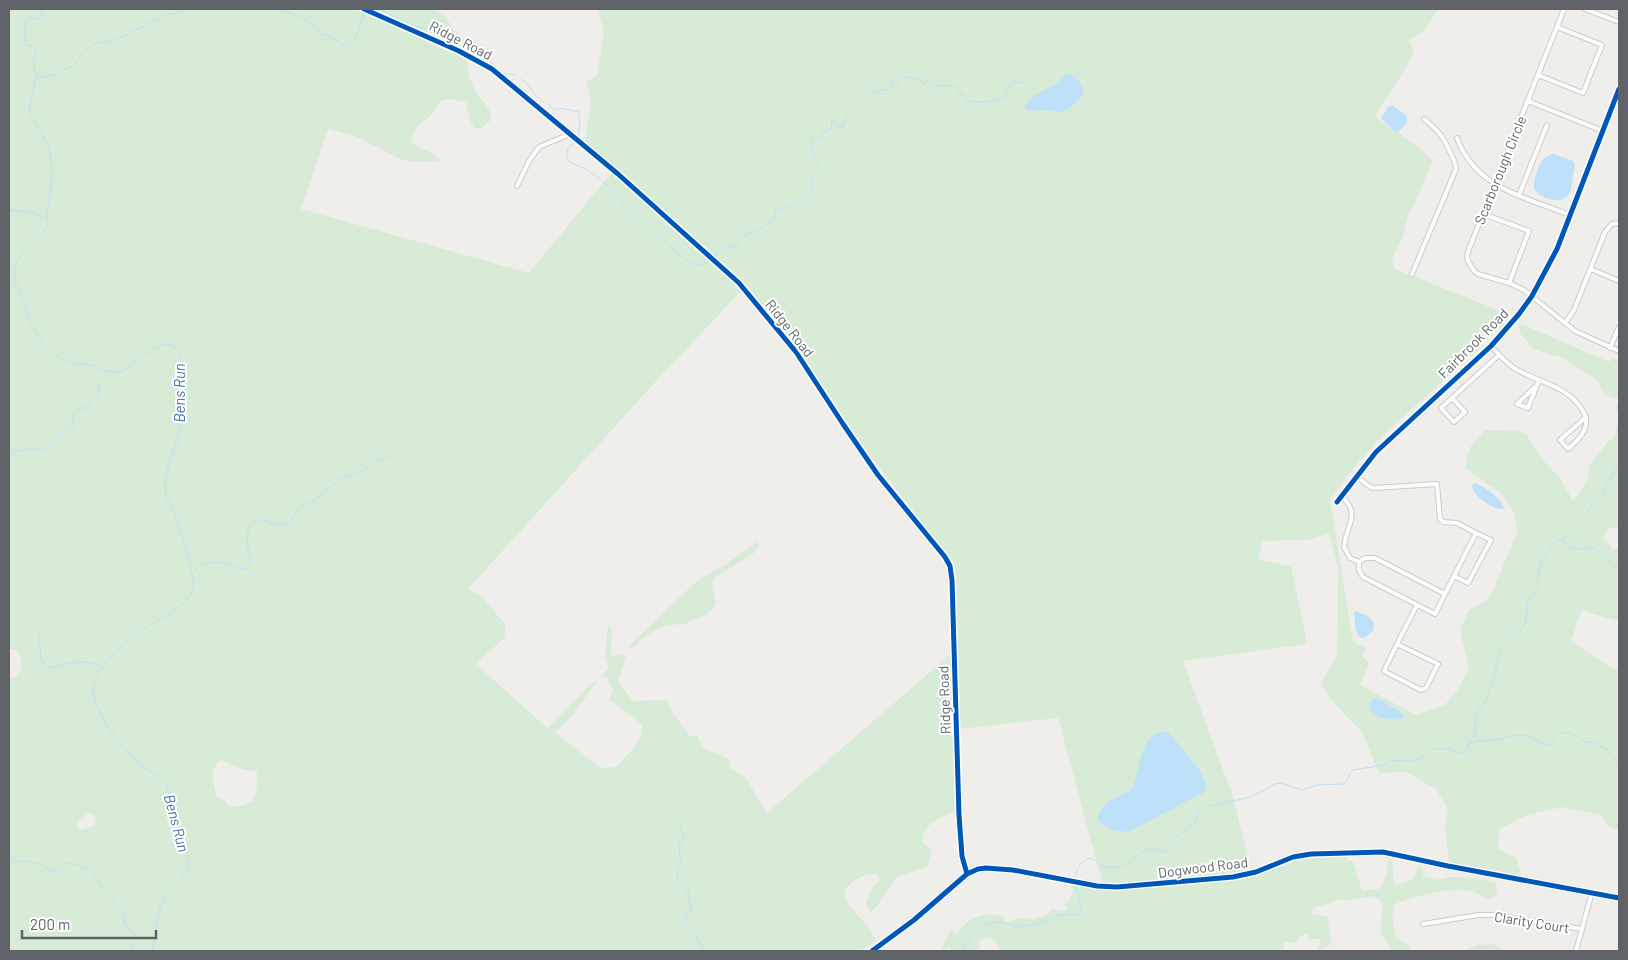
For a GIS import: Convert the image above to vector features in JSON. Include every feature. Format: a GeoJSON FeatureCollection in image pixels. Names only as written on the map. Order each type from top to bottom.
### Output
{"type":"FeatureCollection","features":[{"type":"Feature","properties":{"kind":"street","name":"Scarborough Circle"},"geometry":{"type":"LineString","coordinates":[[1564,9],[1467,252],[1468,261],[1478,274],[1509,283],[1532,296],[1584,336],[1619,352]]}},
{"type":"Feature","properties":{"kind":"street"},"geometry":{"type":"LineString","coordinates":[[1584,9],[1619,22]]}},
{"type":"Feature","properties":{"kind":"street","name":"Ridge Road"},"geometry":{"type":"LineString","coordinates":[[367,10],[484,63],[618,174],[745,290],[796,352],[878,475],[948,561],[952,580],[958,815],[962,856],[967,874]]}},
{"type":"Feature","properties":{"kind":"street"},"geometry":{"type":"LineString","coordinates":[[1538,75],[1583,93],[1599,53],[1602,45],[1557,27]]}},
{"type":"Feature","properties":{"kind":"street","name":"Fairbrook Road"},"geometry":{"type":"LineString","coordinates":[[1337,502],[1356,476],[1385,443],[1490,346],[1512,323],[1532,296],[1551,262],[1619,89]]}},
{"type":"Feature","properties":{"kind":"street"},"geometry":{"type":"LineString","coordinates":[[1528,101],[1603,131]]}},
{"type":"Feature","properties":{"kind":"street"},"geometry":{"type":"LineString","coordinates":[[1412,274],[1456,172],[1456,164],[1440,133],[1424,119]]}},
{"type":"Feature","properties":{"kind":"street"},"geometry":{"type":"LineString","coordinates":[[1519,195],[1547,125]]}},
{"type":"Feature","properties":{"kind":"street"},"geometry":{"type":"LineString","coordinates":[[517,186],[529,161],[540,147],[570,134]]}},
{"type":"Feature","properties":{"kind":"street"},"geometry":{"type":"LineString","coordinates":[[1456,138],[1466,158],[1479,173],[1495,184],[1570,215]]}},
{"type":"Feature","properties":{"kind":"street"},"geometry":{"type":"LineString","coordinates":[[1456,164],[1466,158]]}},
{"type":"Feature","properties":{"kind":"street"},"geometry":{"type":"LineString","coordinates":[[1483,214],[1529,231],[1509,283]]}},
{"type":"Feature","properties":{"kind":"street"},"geometry":{"type":"LineString","coordinates":[[1565,323],[1574,310],[1605,232],[1612,224],[1619,223]]}},
{"type":"Feature","properties":{"kind":"street"},"geometry":{"type":"LineString","coordinates":[[1591,269],[1619,281]]}},
{"type":"Feature","properties":{"kind":"street"},"geometry":{"type":"LineString","coordinates":[[1610,348],[1619,327]]}},
{"type":"Feature","properties":{"kind":"street"},"geometry":{"type":"LineString","coordinates":[[1490,346],[1517,370],[1564,390],[1583,411],[1586,417],[1586,428],[1579,440],[1568,449],[1560,440],[1586,417]]}},
{"type":"Feature","properties":{"kind":"street"},"geometry":{"type":"LineString","coordinates":[[1452,398],[1465,412],[1454,422],[1442,408],[1452,398],[1499,356]]}},
{"type":"Feature","properties":{"kind":"street"},"geometry":{"type":"LineString","coordinates":[[1536,386],[1517,404],[1528,408],[1539,380]]}},
{"type":"Feature","properties":{"kind":"street"},"geometry":{"type":"LineString","coordinates":[[1356,476],[1374,488],[1437,484],[1441,521],[1457,523],[1491,540],[1468,583],[1454,576]]}},
{"type":"Feature","properties":{"kind":"street"},"geometry":{"type":"LineString","coordinates":[[1341,496],[1349,502],[1352,511],[1344,544],[1345,552],[1350,558],[1359,562]]}},
{"type":"Feature","properties":{"kind":"street"},"geometry":{"type":"LineString","coordinates":[[1359,562],[1359,570],[1363,577],[1435,614],[1476,533]]}},
{"type":"Feature","properties":{"kind":"street"},"geometry":{"type":"LineString","coordinates":[[1359,562],[1365,558],[1375,558],[1445,594]]}},
{"type":"Feature","properties":{"kind":"street"},"geometry":{"type":"LineString","coordinates":[[1397,644],[1438,664],[1426,688],[1421,690],[1384,671],[1397,644],[1417,605]]}},
{"type":"Feature","properties":{"kind":"street","name":"Dogwood Road"},"geometry":{"type":"LineString","coordinates":[[872,951],[914,920],[967,874],[978,869],[990,868],[1022,871],[1109,887],[1217,880],[1256,872],[1293,857],[1311,854],[1383,852],[1465,870],[1619,896]]}},
{"type":"Feature","properties":{"kind":"street","name":"Clarity Court"},"geometry":{"type":"LineString","coordinates":[[1576,951],[1592,892]]}},
{"type":"Feature","properties":{"kind":"street","name":"Clarity Court"},"geometry":{"type":"LineString","coordinates":[[1423,924],[1479,915],[1495,915],[1582,930]]}},
{"type":"Feature","properties":{"kind":"green space"},"geometry":{"type":"Polygon","coordinates":[[[9,9],[352,9],[376,17],[467,60],[472,84],[488,108],[491,120],[481,128],[475,129],[471,123],[466,102],[451,99],[442,100],[430,116],[415,129],[411,141],[418,147],[438,157],[441,161],[413,162],[400,159],[353,135],[328,129],[301,209],[529,273],[612,172],[742,290],[656,381],[468,589],[482,597],[505,624],[505,637],[476,664],[547,728],[592,683],[597,681],[572,716],[555,733],[601,768],[616,767],[637,742],[642,730],[642,724],[609,700],[613,690],[608,679],[602,675],[609,668],[605,659],[608,625],[612,629],[611,657],[621,654],[626,655],[618,681],[633,701],[668,700],[672,712],[690,736],[697,736],[703,748],[729,759],[731,768],[745,777],[767,813],[951,654],[956,810],[933,822],[925,831],[923,843],[932,850],[928,866],[897,877],[877,906],[870,912],[866,904],[871,889],[880,879],[876,874],[866,875],[857,879],[844,892],[847,903],[870,929],[876,941],[859,951],[9,951],[9,679],[20,671],[21,663],[17,650],[9,649],[9,9]],[[221,760],[214,768],[213,773],[217,797],[225,800],[228,806],[231,807],[241,806],[253,801],[257,787],[257,773],[244,770],[221,760]],[[90,812],[78,821],[76,825],[81,830],[95,826],[96,817],[90,812]]]}},
{"type":"Feature","properties":{"kind":"green space"},"geometry":{"type":"Polygon","coordinates":[[[370,9],[433,9],[444,15],[454,30],[465,38],[476,41],[483,50],[485,60],[385,14],[370,9]]]}},
{"type":"Feature","properties":{"kind":"green space"},"geometry":{"type":"Polygon","coordinates":[[[598,9],[1438,9],[1426,29],[1409,40],[1413,50],[1412,56],[1376,117],[1427,155],[1432,161],[1413,208],[1409,212],[1402,238],[1392,258],[1395,269],[1508,314],[1510,318],[1471,356],[1383,435],[1351,471],[1330,500],[1353,642],[1367,648],[1362,656],[1369,663],[1360,685],[1416,715],[1445,705],[1458,689],[1469,669],[1460,629],[1469,610],[1489,599],[1518,531],[1513,510],[1503,495],[1465,468],[1467,455],[1477,439],[1486,430],[1519,431],[1526,434],[1541,458],[1559,477],[1573,501],[1588,480],[1589,467],[1607,442],[1614,437],[1619,420],[1619,526],[1608,529],[1603,537],[1613,549],[1619,549],[1619,621],[1582,609],[1571,641],[1608,666],[1619,671],[1619,830],[1608,826],[1601,815],[1562,807],[1527,815],[1499,829],[1498,849],[1516,858],[1522,876],[1449,863],[1445,826],[1448,809],[1436,789],[1406,772],[1379,773],[1362,732],[1330,699],[1321,683],[1337,656],[1338,566],[1329,534],[1306,540],[1262,541],[1258,560],[1291,566],[1307,644],[1183,661],[1233,797],[1251,871],[1216,878],[1103,885],[1058,718],[958,729],[954,574],[948,557],[858,440],[799,351],[747,288],[585,142],[591,101],[586,81],[597,74],[604,34],[598,9]]]}},
{"type":"Feature","properties":{"kind":"green space"},"geometry":{"type":"Polygon","coordinates":[[[1519,323],[1609,362],[1612,358],[1619,361],[1619,399],[1605,395],[1597,380],[1559,356],[1534,349],[1520,333],[1519,323]]]}},
{"type":"Feature","properties":{"kind":"green space"},"geometry":{"type":"Polygon","coordinates":[[[1619,399],[1619,414],[1616,408],[1619,399]]]}},
{"type":"Feature","properties":{"kind":"green space"},"geometry":{"type":"Polygon","coordinates":[[[757,542],[759,545],[754,553],[714,578],[712,586],[716,604],[708,614],[684,624],[667,625],[648,634],[634,647],[628,647],[698,580],[725,565],[757,542]]]}},
{"type":"Feature","properties":{"kind":"green space"},"geometry":{"type":"Polygon","coordinates":[[[1347,854],[1347,860],[1353,861],[1362,891],[1379,889],[1384,882],[1388,857],[1391,856],[1393,878],[1396,885],[1413,880],[1418,867],[1423,869],[1423,876],[1437,880],[1461,877],[1486,880],[1495,883],[1497,893],[1490,900],[1471,891],[1440,892],[1395,904],[1392,918],[1396,937],[1412,951],[1392,951],[1385,938],[1380,934],[1383,903],[1373,896],[1347,901],[1341,899],[1313,908],[1312,914],[1327,917],[1329,926],[1331,943],[1322,951],[1316,951],[1321,943],[1320,939],[1312,939],[1307,942],[1309,936],[1305,934],[1296,942],[1286,942],[1282,951],[1001,951],[992,938],[979,941],[980,951],[951,951],[949,945],[947,951],[941,951],[950,930],[952,929],[955,934],[958,933],[966,923],[984,915],[991,914],[1004,917],[1006,922],[1013,921],[1016,918],[1033,919],[1046,915],[1053,908],[1057,911],[1068,910],[1065,905],[1069,901],[1073,890],[1069,882],[1120,889],[1219,881],[1233,879],[1301,857],[1347,854]]]}},
{"type":"Feature","properties":{"kind":"green space"},"geometry":{"type":"Polygon","coordinates":[[[1493,944],[1505,951],[1466,951],[1476,945],[1493,944]]]}},
{"type":"Feature","properties":{"kind":"water"},"geometry":{"type":"Polygon","coordinates":[[[1067,74],[1075,77],[1080,82],[1084,91],[1071,107],[1059,112],[1026,109],[1025,105],[1032,97],[1053,86],[1067,74]]]}},
{"type":"Feature","properties":{"kind":"water"},"geometry":{"type":"Polygon","coordinates":[[[1392,105],[1407,116],[1407,123],[1398,132],[1394,131],[1381,118],[1388,107],[1392,105]]]}},
{"type":"Feature","properties":{"kind":"water"},"geometry":{"type":"Polygon","coordinates":[[[1554,154],[1573,161],[1575,167],[1569,194],[1561,200],[1543,197],[1534,188],[1534,181],[1540,163],[1546,157],[1554,154]]]}},
{"type":"Feature","properties":{"kind":"water"},"geometry":{"type":"Polygon","coordinates":[[[1474,483],[1487,489],[1495,496],[1502,503],[1503,509],[1489,505],[1480,498],[1473,490],[1472,486],[1474,483]]]}},
{"type":"Feature","properties":{"kind":"water"},"geometry":{"type":"Polygon","coordinates":[[[1355,611],[1368,616],[1374,623],[1373,631],[1365,637],[1360,638],[1356,631],[1355,611]]]}},
{"type":"Feature","properties":{"kind":"water"},"geometry":{"type":"Polygon","coordinates":[[[1377,698],[1401,712],[1404,716],[1403,718],[1385,718],[1373,713],[1370,705],[1373,699],[1377,698]]]}},
{"type":"Feature","properties":{"kind":"water"},"geometry":{"type":"Polygon","coordinates":[[[1162,731],[1168,732],[1172,736],[1201,772],[1206,784],[1204,792],[1130,831],[1121,832],[1108,828],[1098,820],[1099,812],[1109,801],[1131,790],[1144,748],[1154,734],[1162,731]]]}},
{"type":"Feature","properties":{"kind":"waterway"},"geometry":{"type":"LineString","coordinates":[[37,78],[33,63],[35,47],[24,45],[26,22],[28,18],[38,19],[42,17],[42,9]]}},
{"type":"Feature","properties":{"kind":"waterway","name":"Bens Run"},"geometry":{"type":"LineString","coordinates":[[152,951],[162,903],[187,869],[188,858],[166,784],[137,761],[116,737],[97,707],[93,688],[100,671],[125,644],[180,606],[193,590],[193,576],[176,517],[165,489],[167,470],[179,434],[182,412],[179,386],[180,360],[178,352],[172,346],[165,344],[149,352],[125,370],[118,372],[108,371],[92,365],[76,364],[62,359],[46,346],[32,327],[15,281],[15,267],[22,252],[48,225],[47,213],[52,170],[49,147],[29,112],[35,81],[37,78],[54,75],[70,67],[77,62],[92,44],[116,40],[165,15],[177,13],[185,9]]}},
{"type":"Feature","properties":{"kind":"waterway","name":"Bens Run"},"geometry":{"type":"LineString","coordinates":[[275,9],[287,11],[310,22],[321,34],[334,38],[344,46],[352,43],[357,35],[365,12]]}},
{"type":"Feature","properties":{"kind":"waterway"},"geometry":{"type":"LineString","coordinates":[[377,9],[427,29],[443,40],[448,40],[454,36],[455,45],[485,59]]}},
{"type":"Feature","properties":{"kind":"waterway"},"geometry":{"type":"LineString","coordinates":[[490,61],[501,73],[515,75]]}},
{"type":"Feature","properties":{"kind":"waterway"},"geometry":{"type":"LineString","coordinates":[[797,204],[812,191],[812,175],[818,168],[818,163],[812,150],[812,139],[821,138],[822,132],[831,129],[832,120],[834,119],[838,126],[842,128],[850,112],[859,102],[874,92],[890,89],[892,82],[898,84],[900,77],[919,79],[923,84],[927,81],[939,86],[955,86],[969,102],[988,102],[1005,98],[1007,88],[1012,82],[1026,83]]}},
{"type":"Feature","properties":{"kind":"waterway"},"geometry":{"type":"LineString","coordinates":[[521,79],[543,102]]}},
{"type":"Feature","properties":{"kind":"waterway"},"geometry":{"type":"LineString","coordinates":[[548,104],[554,110],[561,108],[579,112],[578,136]]}},
{"type":"Feature","properties":{"kind":"waterway"},"geometry":{"type":"LineString","coordinates":[[575,142],[573,145],[568,146],[567,158],[569,162],[588,170],[608,185],[628,209],[658,236]]}},
{"type":"Feature","properties":{"kind":"waterway"},"geometry":{"type":"LineString","coordinates":[[712,256],[722,253],[728,247],[737,246],[739,240],[745,235],[772,222],[775,219],[776,210],[791,205]]}},
{"type":"Feature","properties":{"kind":"waterway"},"geometry":{"type":"LineString","coordinates":[[9,210],[33,212],[48,220]]}},
{"type":"Feature","properties":{"kind":"waterway"},"geometry":{"type":"LineString","coordinates":[[662,240],[691,263],[702,265],[708,261]]}},
{"type":"Feature","properties":{"kind":"waterway"},"geometry":{"type":"LineString","coordinates":[[9,455],[25,449],[42,450],[64,431],[74,426],[72,415],[78,410],[87,407],[94,396],[99,394],[98,387],[110,373]]}},
{"type":"Feature","properties":{"kind":"waterway"},"geometry":{"type":"LineString","coordinates":[[194,572],[201,566],[213,562],[246,568],[251,562],[247,539],[250,525],[264,520],[276,525],[288,523],[299,508],[315,500],[341,478],[360,472],[376,461],[391,455]]}},
{"type":"Feature","properties":{"kind":"waterway"},"geometry":{"type":"LineString","coordinates":[[1562,539],[1601,496],[1619,463]]}},
{"type":"Feature","properties":{"kind":"waterway"},"geometry":{"type":"LineString","coordinates":[[1075,880],[1079,867],[1090,858],[1105,866],[1115,867],[1127,863],[1146,850],[1153,849],[1166,852],[1165,847],[1194,825],[1199,813],[1205,807],[1246,798],[1264,791],[1274,784],[1281,783],[1302,790],[1317,785],[1343,784],[1347,781],[1353,770],[1384,765],[1391,761],[1415,760],[1436,749],[1450,749],[1460,753],[1463,752],[1466,750],[1476,730],[1474,717],[1486,700],[1500,651],[1524,625],[1527,602],[1538,588],[1539,569],[1548,551],[1556,541],[1562,540],[1572,548],[1594,548],[1613,566],[1619,568]]}},
{"type":"Feature","properties":{"kind":"waterway"},"geometry":{"type":"LineString","coordinates":[[39,633],[41,659],[48,668],[84,662],[104,668]]}},
{"type":"Feature","properties":{"kind":"waterway"},"geometry":{"type":"LineString","coordinates":[[1469,744],[1478,741],[1524,735],[1550,745],[1556,736],[1562,733],[1572,733],[1585,742],[1595,743],[1608,750],[1619,764]]}},
{"type":"Feature","properties":{"kind":"waterway"},"geometry":{"type":"LineString","coordinates":[[679,822],[684,836],[679,846],[681,864],[677,878],[688,891],[691,911],[691,913],[686,914],[684,921],[697,936],[698,942],[703,946],[702,951]]}},
{"type":"Feature","properties":{"kind":"waterway"},"geometry":{"type":"LineString","coordinates":[[9,854],[12,862],[23,861],[39,864],[52,871],[60,870],[67,863],[79,865],[90,871],[124,913],[126,926],[137,936],[131,945],[131,951]]}},
{"type":"Feature","properties":{"kind":"waterway"},"geometry":{"type":"LineString","coordinates":[[961,951],[977,931],[993,922],[1022,927],[1049,920],[1059,915],[1079,914],[1081,908],[1075,884]]}},
{"type":"Feature","properties":{"kind":"cycle path"},"geometry":{"type":"LineString","coordinates":[[364,9],[459,51],[492,69],[618,174],[739,283],[796,352],[878,475],[945,557],[950,566],[952,580],[959,815],[962,856],[967,874]]}},
{"type":"Feature","properties":{"kind":"cycle path"},"geometry":{"type":"LineString","coordinates":[[1337,502],[1376,452],[1491,346],[1532,296],[1557,249],[1619,89]]}},
{"type":"Feature","properties":{"kind":"cycle path"},"geometry":{"type":"LineString","coordinates":[[872,951],[914,920],[967,874],[986,868],[1013,870],[1097,886],[1117,887],[1233,877],[1256,872],[1293,857],[1311,854],[1383,852],[1619,898]]}}]}
